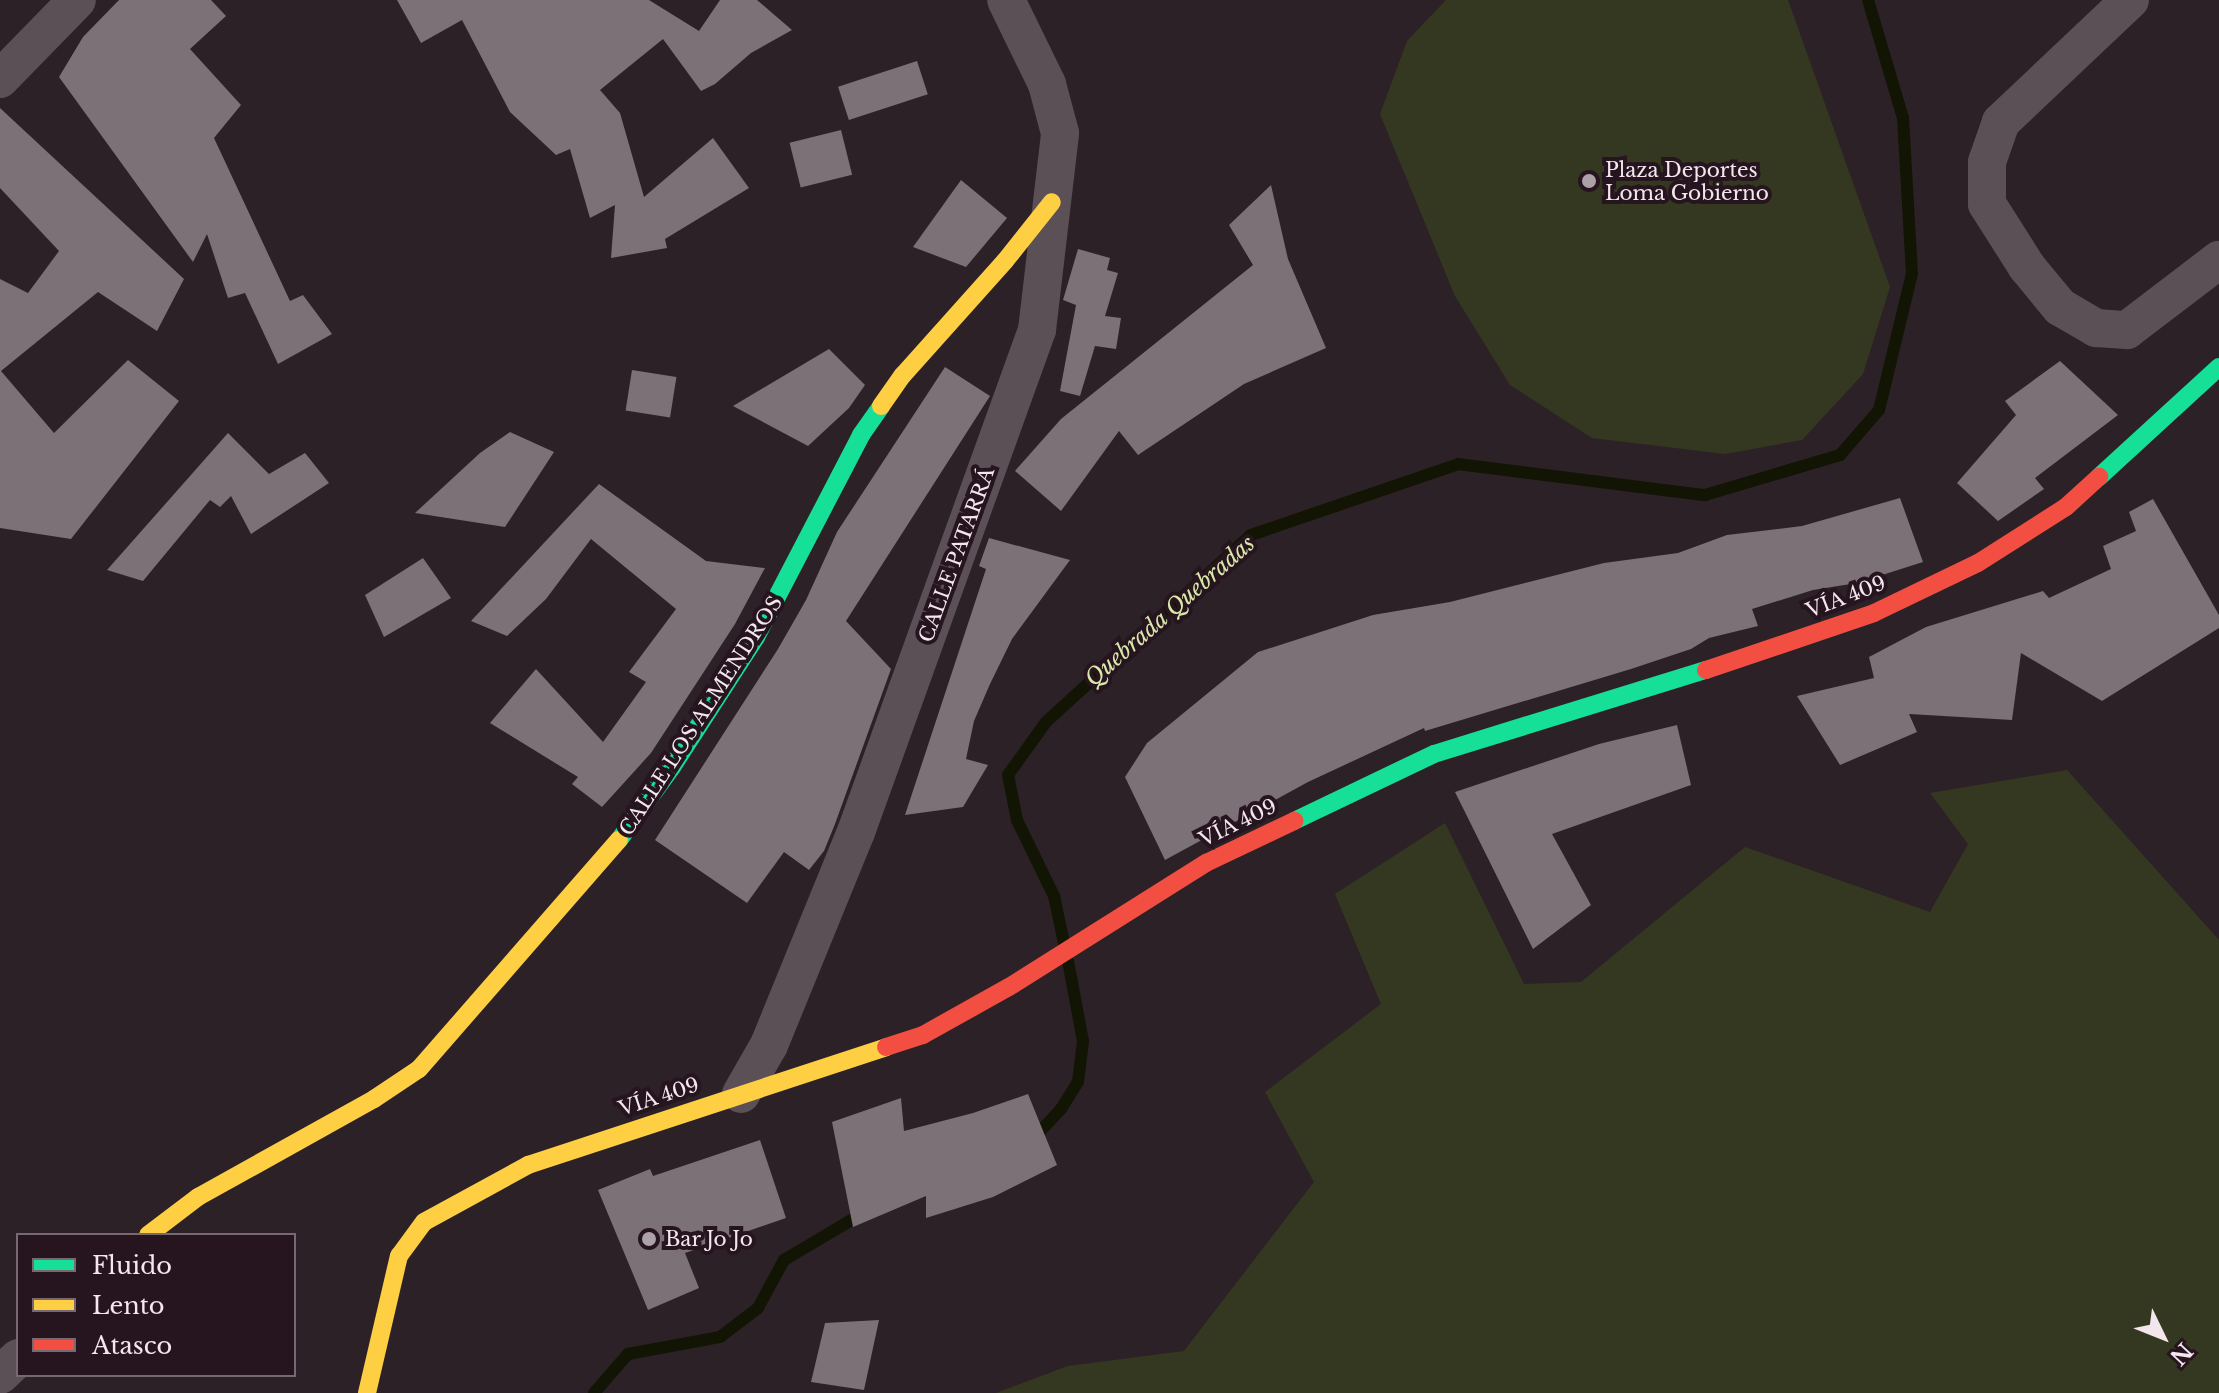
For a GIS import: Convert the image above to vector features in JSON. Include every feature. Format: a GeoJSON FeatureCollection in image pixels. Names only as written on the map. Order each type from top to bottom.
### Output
{"type":"FeatureCollection","features":[{"type":"Feature","properties":{"kind":"street"},"geometry":{"type":"LineString","coordinates":[[0,79],[77,0]]}},
{"type":"Feature","properties":{"kind":"street","name":"CALLE PATARRÁ"},"geometry":{"type":"LineString","coordinates":[[741,1094],[769,1045],[856,832],[1037,330],[1060,133],[1047,84],[1006,0]]}},
{"type":"Feature","properties":{"kind":"street"},"geometry":{"type":"LineString","coordinates":[[2130,0],[2001,122],[1987,162],[1987,204],[2027,267],[2060,307],[2096,328],[2127,330],[2219,260]]}},
{"type":"Feature","properties":{"kind":"street","name":"CALLE LOS ALMENDROS"},"geometry":{"type":"LineString","coordinates":[[151,1233],[198,1197],[374,1099],[419,1069],[598,867],[637,819],[756,637],[861,435],[903,375],[1052,202]]}},
{"type":"Feature","properties":{"kind":"street","name":"VÍA 409"},"geometry":{"type":"LineString","coordinates":[[367,1393],[399,1256],[424,1222],[528,1165],[923,1035],[1009,987],[1206,863],[1434,754],[1639,693],[1874,613],[1978,563],[2066,507],[2219,367]]}},
{"type":"Feature","properties":{"kind":"street"},"geometry":{"type":"LineString","coordinates":[[0,1375],[16,1360]]}},
{"type":"Feature","properties":{"kind":"green space"},"geometry":{"type":"Polygon","coordinates":[[[1446,0],[1788,0],[1890,287],[1863,374],[1802,440],[1725,454],[1592,438],[1510,385],[1455,296],[1380,114],[1407,41],[1446,0]]]}},
{"type":"Feature","properties":{"kind":"green space"},"geometry":{"type":"Polygon","coordinates":[[[2067,770],[2219,940],[2219,1393],[996,1393],[1068,1366],[1184,1351],[1314,1182],[1265,1092],[1381,1004],[1335,894],[1445,823],[1524,984],[1581,982],[1745,847],[1930,912],[1968,844],[1930,793],[2067,770]]]}},
{"type":"Feature","properties":{"kind":"building"},"geometry":{"type":"Polygon","coordinates":[[[119,0],[211,0],[226,16],[190,49],[241,105],[214,138],[290,301],[303,295],[332,334],[278,364],[245,293],[228,298],[207,234],[193,262],[59,77],[83,37],[119,0]]]}},
{"type":"Feature","properties":{"kind":"building"},"geometry":{"type":"Polygon","coordinates":[[[397,0],[649,0],[699,31],[720,0],[757,0],[792,30],[751,53],[715,84],[701,91],[663,39],[600,90],[620,113],[644,197],[713,138],[749,188],[665,239],[667,248],[611,258],[615,205],[590,218],[570,149],[556,155],[510,112],[462,20],[421,43],[397,0]]]}},
{"type":"Feature","properties":{"kind":"building"},"geometry":{"type":"Polygon","coordinates":[[[917,61],[928,94],[849,120],[838,87],[917,61]]]}},
{"type":"Feature","properties":{"kind":"building"},"geometry":{"type":"Polygon","coordinates":[[[0,108],[184,279],[157,331],[98,292],[1,371],[54,433],[128,360],[179,401],[71,539],[0,528],[0,279],[28,293],[59,251],[0,188],[0,108]]]}},
{"type":"Feature","properties":{"kind":"building"},"geometry":{"type":"Polygon","coordinates":[[[841,130],[852,175],[801,187],[790,143],[841,130]]]}},
{"type":"Feature","properties":{"kind":"building"},"geometry":{"type":"Polygon","coordinates":[[[961,180],[1007,218],[966,267],[913,247],[961,180]]]}},
{"type":"Feature","properties":{"kind":"building"},"geometry":{"type":"Polygon","coordinates":[[[1271,185],[1288,259],[1326,348],[1244,384],[1138,455],[1119,431],[1061,511],[1015,471],[1061,419],[1253,265],[1229,225],[1271,185]]]}},
{"type":"Feature","properties":{"kind":"building"},"geometry":{"type":"Polygon","coordinates":[[[1078,249],[1110,258],[1107,270],[1118,273],[1105,316],[1121,318],[1116,349],[1095,346],[1080,396],[1060,391],[1076,305],[1063,300],[1078,249]]]}},
{"type":"Feature","properties":{"kind":"building"},"geometry":{"type":"Polygon","coordinates":[[[829,349],[865,385],[849,408],[808,446],[733,406],[829,349]]]}},
{"type":"Feature","properties":{"kind":"building"},"geometry":{"type":"Polygon","coordinates":[[[2060,361],[2118,415],[2035,478],[2044,489],[1998,521],[1957,483],[2016,415],[2005,401],[2060,361]]]}},
{"type":"Feature","properties":{"kind":"building"},"geometry":{"type":"Polygon","coordinates":[[[945,367],[990,396],[846,621],[891,669],[835,824],[824,851],[809,870],[784,852],[747,903],[655,840],[778,649],[806,600],[837,532],[945,367]]]}},
{"type":"Feature","properties":{"kind":"building"},"geometry":{"type":"Polygon","coordinates":[[[632,370],[676,377],[670,418],[626,410],[632,370]]]}},
{"type":"Feature","properties":{"kind":"building"},"geometry":{"type":"Polygon","coordinates":[[[510,432],[554,452],[505,527],[415,513],[480,453],[510,432]]]}},
{"type":"Feature","properties":{"kind":"building"},"geometry":{"type":"Polygon","coordinates":[[[228,433],[269,474],[305,453],[329,483],[251,534],[231,496],[220,507],[210,500],[143,581],[107,570],[228,433]]]}},
{"type":"Feature","properties":{"kind":"building"},"geometry":{"type":"Polygon","coordinates":[[[599,484],[706,561],[765,568],[735,624],[651,753],[602,807],[572,784],[578,777],[490,723],[536,669],[603,742],[646,682],[629,672],[676,609],[591,539],[546,599],[507,636],[471,621],[599,484]]]}},
{"type":"Feature","properties":{"kind":"building"},"geometry":{"type":"Polygon","coordinates":[[[1900,498],[1923,562],[1857,583],[1813,590],[1752,609],[1758,626],[1709,638],[1691,649],[1631,669],[1425,731],[1424,728],[1308,782],[1165,860],[1125,777],[1147,743],[1258,652],[1373,615],[1450,602],[1604,563],[1678,553],[1727,535],[1802,526],[1900,498]]]}},
{"type":"Feature","properties":{"kind":"building"},"geometry":{"type":"Polygon","coordinates":[[[2153,499],[2219,615],[2219,628],[2102,701],[2021,653],[2012,720],[1909,714],[1917,732],[1840,765],[1797,696],[1874,678],[1869,657],[1926,627],[2043,591],[2049,598],[2111,569],[2103,546],[2136,531],[2129,512],[2153,499]]]}},
{"type":"Feature","properties":{"kind":"building"},"geometry":{"type":"Polygon","coordinates":[[[989,538],[1070,560],[1012,639],[990,684],[974,721],[966,759],[988,765],[963,807],[905,815],[986,569],[979,566],[989,538]]]}},
{"type":"Feature","properties":{"kind":"building"},"geometry":{"type":"Polygon","coordinates":[[[423,558],[451,598],[384,637],[365,595],[423,558]]]}},
{"type":"Feature","properties":{"kind":"building"},"geometry":{"type":"Polygon","coordinates":[[[1677,725],[1691,785],[1552,834],[1591,905],[1533,949],[1455,792],[1599,744],[1677,725]]]}},
{"type":"Feature","properties":{"kind":"building"},"geometry":{"type":"Polygon","coordinates":[[[1028,1094],[1057,1165],[993,1197],[926,1218],[926,1196],[853,1227],[832,1122],[901,1098],[904,1131],[973,1113],[1028,1094]]]}},
{"type":"Feature","properties":{"kind":"building"},"geometry":{"type":"Polygon","coordinates":[[[760,1140],[786,1218],[685,1253],[699,1288],[648,1310],[598,1190],[650,1169],[653,1176],[760,1140]]]}},
{"type":"Feature","properties":{"kind":"building"},"geometry":{"type":"Polygon","coordinates":[[[879,1320],[864,1390],[811,1382],[825,1323],[879,1320]]]}},
{"type":"Feature","properties":{"kind":"waterway","name":"Quebrada Quebradas"},"geometry":{"type":"LineString","coordinates":[[1064,943],[1054,896],[1017,820],[1008,775],[1046,722],[1251,535],[1458,464],[1705,495],[1840,455],[1879,410],[1912,274],[1903,118],[1868,0]]}},
{"type":"Feature","properties":{"kind":"waterway","name":"Quebrada Quebradas"},"geometry":{"type":"LineString","coordinates":[[1032,1140],[1061,1109],[1078,1082],[1083,1041],[1068,961]]}},
{"type":"Feature","properties":{"kind":"waterway","name":"Quebrada Quebradas"},"geometry":{"type":"LineString","coordinates":[[594,1393],[628,1354],[720,1337],[758,1308],[784,1260],[865,1212]]}},
{"type":"Feature","properties":{"kind":"traffic: fast"},"geometry":{"type":"LineString","coordinates":[[2099,477],[2219,367]]}},
{"type":"Feature","properties":{"kind":"traffic: fast"},"geometry":{"type":"LineString","coordinates":[[619,840],[672,767],[756,637],[861,435],[881,406]]}},
{"type":"Feature","properties":{"kind":"traffic: fast"},"geometry":{"type":"LineString","coordinates":[[1294,821],[1434,754],[1706,670]]}},
{"type":"Feature","properties":{"kind":"traffic: slow"},"geometry":{"type":"LineString","coordinates":[[881,406],[903,375],[1005,261],[1052,202]]}},
{"type":"Feature","properties":{"kind":"traffic: slow"},"geometry":{"type":"LineString","coordinates":[[151,1233],[198,1197],[374,1099],[419,1069],[619,840]]}},
{"type":"Feature","properties":{"kind":"traffic: slow"},"geometry":{"type":"LineString","coordinates":[[367,1393],[399,1256],[424,1222],[528,1165],[886,1047]]}},
{"type":"Feature","properties":{"kind":"traffic: jam"},"geometry":{"type":"LineString","coordinates":[[1706,670],[1874,613],[1978,563],[2066,507],[2099,477]]}},
{"type":"Feature","properties":{"kind":"traffic: jam"},"geometry":{"type":"LineString","coordinates":[[886,1047],[923,1035],[1009,987],[1206,863],[1294,821]]}},
{"type":"Feature","properties":{"kind":"place","name":"Plaza Deportes Loma Gobierno"},"geometry":{"type":"Point","coordinates":[1589,181]}},
{"type":"Feature","properties":{"kind":"place","name":"Bar Jo Jo"},"geometry":{"type":"Point","coordinates":[649,1239]}}]}
